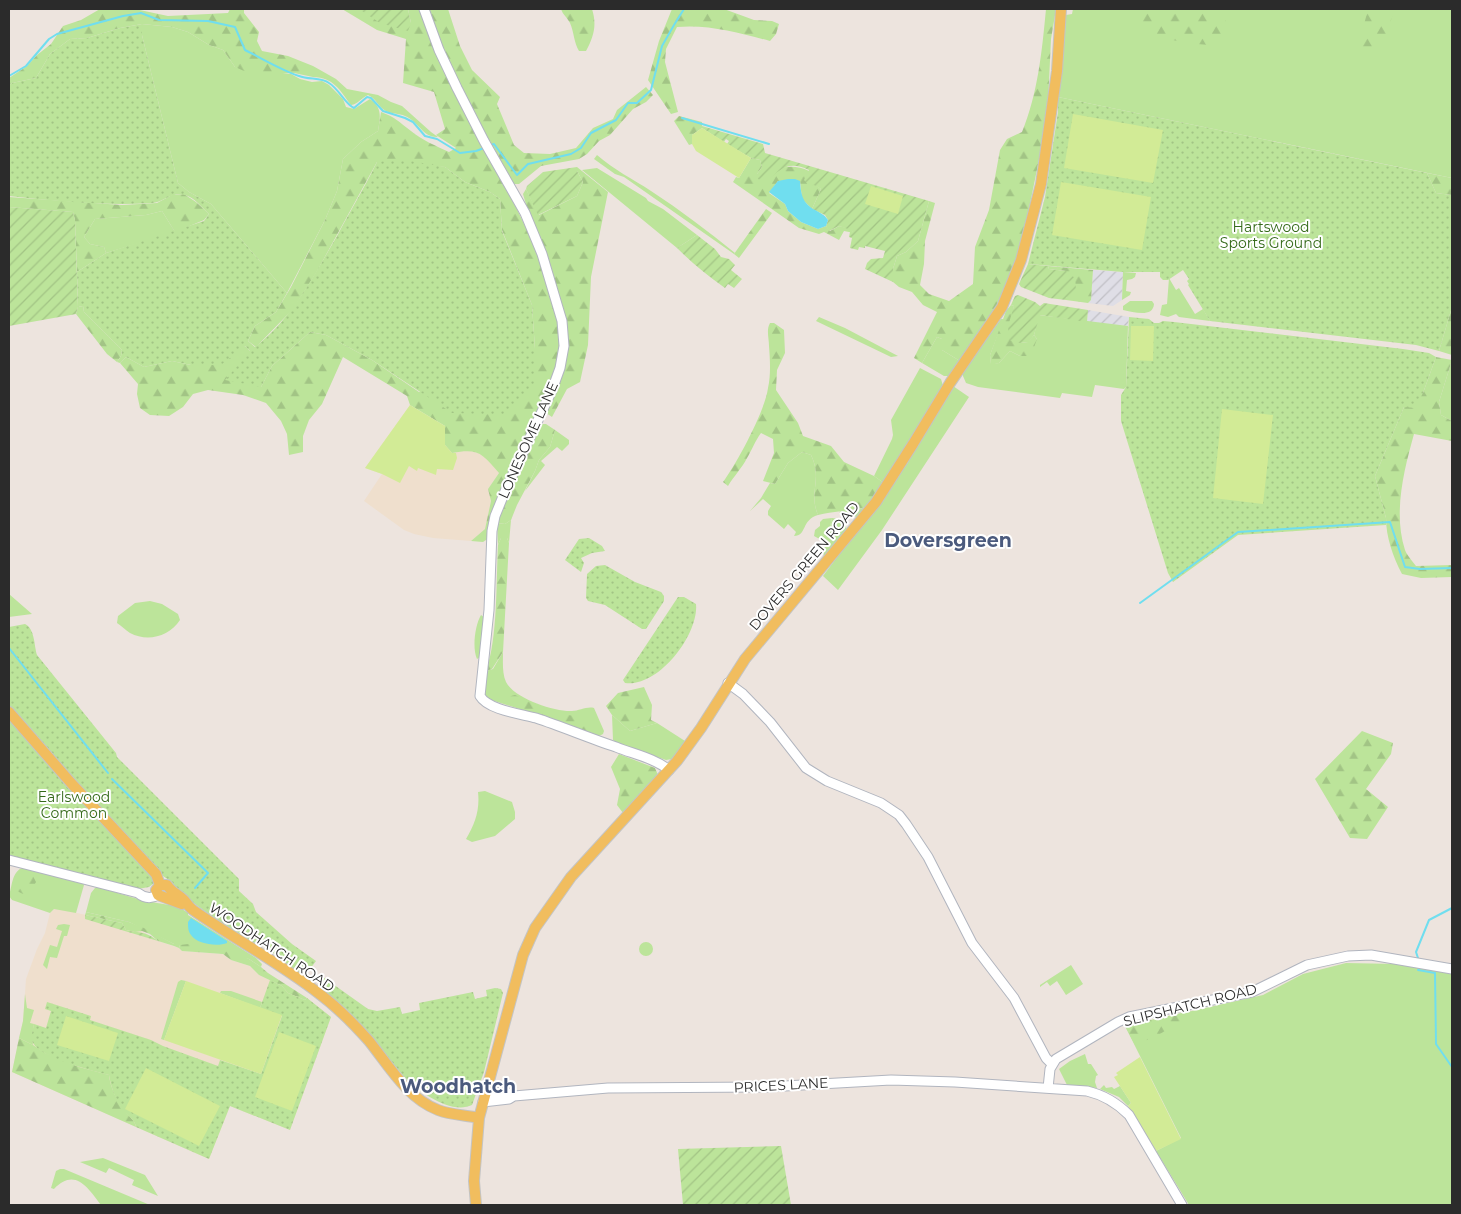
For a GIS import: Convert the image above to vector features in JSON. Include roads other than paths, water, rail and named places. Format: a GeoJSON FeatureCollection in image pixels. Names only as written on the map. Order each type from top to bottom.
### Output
{"type":"FeatureCollection","features":[{"type":"Feature","properties":{"kind":"main road","name":"DOVERS GREEN ROAD"},"geometry":{"type":"LineString","coordinates":[[476,1205],[474,1181],[479,1118],[523,955],[535,928],[571,877],[669,770],[701,728],[728,683],[759,641],[876,502],[950,383],[1002,306],[1021,260],[1042,184],[1057,71],[1061,9]]}},
{"type":"Feature","properties":{"kind":"main road"},"geometry":{"type":"LineString","coordinates":[[9,712],[71,783],[156,874],[162,891]]}},
{"type":"Feature","properties":{"kind":"main road","name":"WOODHATCH ROAD"},"geometry":{"type":"LineString","coordinates":[[162,891],[288,972],[336,1008],[368,1040],[415,1097],[438,1110],[479,1118]]}},
{"type":"Feature","properties":{"kind":"street","name":"LONESOME LANE"},"geometry":{"type":"LineString","coordinates":[[424,9],[439,50],[484,141],[522,206],[542,254],[562,321],[564,346],[560,368],[552,390],[495,516],[492,531],[488,610],[480,696],[482,700],[490,705],[573,731],[652,760],[669,770]]}},
{"type":"Feature","properties":{"kind":"street"},"geometry":{"type":"LineString","coordinates":[[728,683],[770,722],[806,768],[816,776],[881,803],[891,809],[906,824],[928,856],[972,943],[1020,1007],[1046,1058],[1052,1064],[1048,1088]]}},
{"type":"Feature","properties":{"kind":"street"},"geometry":{"type":"LineString","coordinates":[[9,860],[138,893],[149,898],[162,891]]}},
{"type":"Feature","properties":{"kind":"street","name":"SLIPSHATCH ROAD"},"geometry":{"type":"LineString","coordinates":[[1052,1064],[1056,1059],[1129,1017],[1252,992],[1307,965],[1348,956],[1372,955],[1452,969]]}},
{"type":"Feature","properties":{"kind":"street","name":"PRICES LANE"},"geometry":{"type":"LineString","coordinates":[[484,1097],[509,1099],[514,1096],[611,1088],[767,1087],[882,1080],[923,1080],[1095,1093],[1121,1107],[1129,1115],[1182,1205]]}},
{"type":"Feature","properties":{"kind":"water"},"geometry":{"type":"Polygon","coordinates":[[[788,179],[800,181],[805,201],[828,220],[826,226],[818,229],[801,222],[788,211],[785,204],[769,192],[778,181],[788,179]]]}},
{"type":"Feature","properties":{"kind":"water"},"geometry":{"type":"Polygon","coordinates":[[[191,918],[227,941],[227,943],[218,945],[198,941],[188,929],[188,922],[191,918]]]}},
{"type":"Feature","properties":{"kind":"waterway"},"geometry":{"type":"LineString","coordinates":[[491,145],[494,144],[517,175],[528,164],[571,154],[581,148],[591,133],[616,120],[628,103],[637,103],[651,90],[662,46],[684,9]]}},
{"type":"Feature","properties":{"kind":"waterway"},"geometry":{"type":"LineString","coordinates":[[9,76],[26,66],[49,39],[57,34],[141,13],[159,20],[208,21],[235,27],[245,50],[272,64],[299,76],[329,83],[354,108],[367,97],[371,98],[383,111],[413,122],[425,136],[437,139],[460,153],[484,148]]}},
{"type":"Feature","properties":{"kind":"waterway"},"geometry":{"type":"LineString","coordinates":[[682,118],[769,144]]}},
{"type":"Feature","properties":{"kind":"waterway"},"geometry":{"type":"LineString","coordinates":[[1140,603],[1238,532],[1390,522],[1405,567],[1420,569],[1452,568]]}},
{"type":"Feature","properties":{"kind":"waterway"},"geometry":{"type":"LineString","coordinates":[[9,648],[108,773]]}},
{"type":"Feature","properties":{"kind":"waterway"},"geometry":{"type":"LineString","coordinates":[[112,779],[208,873],[195,888]]}},
{"type":"Feature","properties":{"kind":"waterway"},"geometry":{"type":"LineString","coordinates":[[1418,958],[1416,952],[1429,920],[1452,908]]}},
{"type":"Feature","properties":{"kind":"waterway"},"geometry":{"type":"LineString","coordinates":[[1418,970],[1435,973],[1436,1044],[1452,1067]]}},
{"type":"Feature","properties":{"kind":"district","name":"Doversgreen"},"geometry":{"type":"Point","coordinates":[948,540]}},
{"type":"Feature","properties":{"kind":"district","name":"Woodhatch"},"geometry":{"type":"Point","coordinates":[458,1086]}},
{"type":"Feature","properties":{"kind":"park label","name":"Hartswood Sports Ground"},"geometry":{"type":"Point","coordinates":[1271,236]}},
{"type":"Feature","properties":{"kind":"park label","name":"Earlswood Common"},"geometry":{"type":"Point","coordinates":[74,806]}}]}
